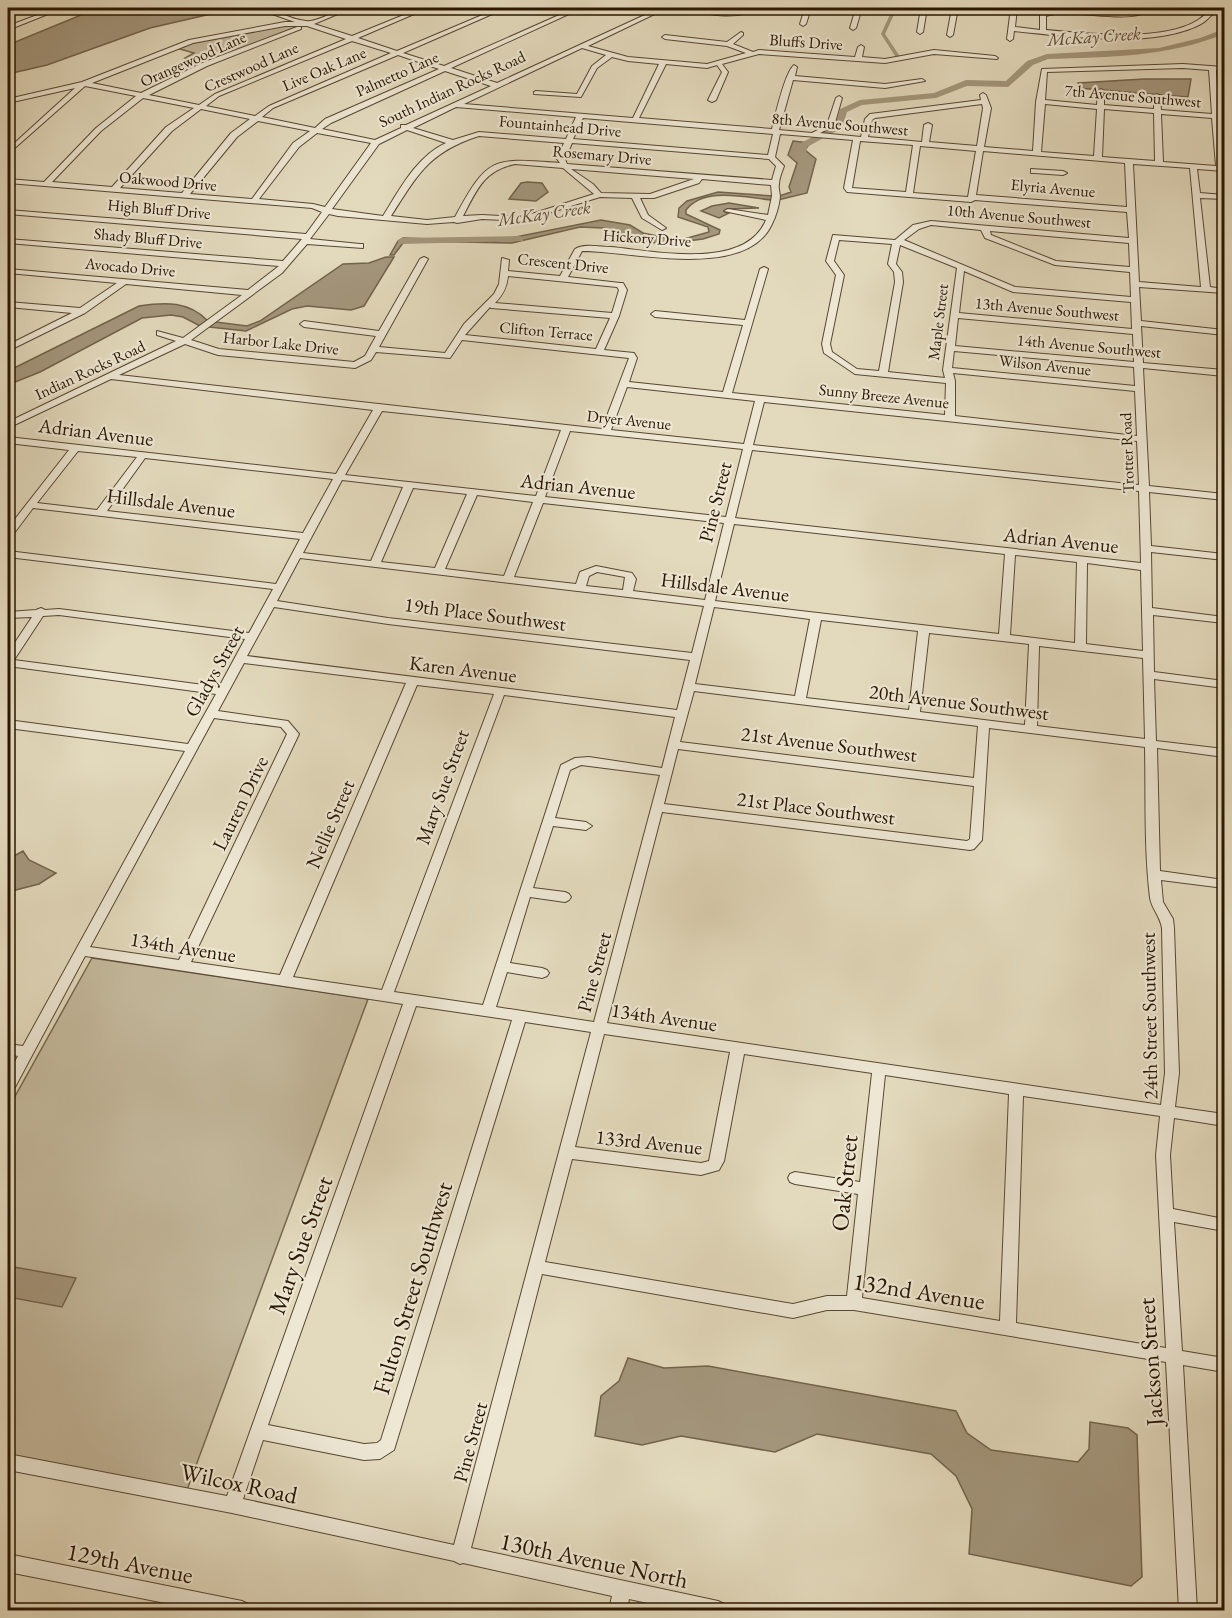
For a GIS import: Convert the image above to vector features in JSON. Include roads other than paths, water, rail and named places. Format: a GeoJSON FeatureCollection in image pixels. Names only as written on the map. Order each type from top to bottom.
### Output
{"type":"FeatureCollection","features":[{"type":"Feature","properties":{"kind":"street"},"geometry":{"type":"LineString","coordinates":[[8,28],[60,8]]}},
{"type":"Feature","properties":{"kind":"street"},"geometry":{"type":"LineString","coordinates":[[258,8],[496,85]]}},
{"type":"Feature","properties":{"kind":"street","name":"Orangewood Lane"},"geometry":{"type":"LineString","coordinates":[[46,184],[109,120],[142,96],[190,71],[349,8]]}},
{"type":"Feature","properties":{"kind":"street","name":"Crestwood Lane"},"geometry":{"type":"LineString","coordinates":[[114,190],[169,129],[199,107],[242,84],[426,8]]}},
{"type":"Feature","properties":{"kind":"street","name":"Live Oak Lane"},"geometry":{"type":"LineString","coordinates":[[184,196],[234,135],[254,118],[290,98],[503,8]]}},
{"type":"Feature","properties":{"kind":"street","name":"Palmetto Lane"},"geometry":{"type":"LineString","coordinates":[[253,202],[296,145],[314,130],[342,113],[579,8]]}},
{"type":"Feature","properties":{"kind":"street","name":"South Indian Rocks Road"},"geometry":{"type":"LineString","coordinates":[[186,340],[286,264],[307,239],[376,142],[664,8]]}},
{"type":"Feature","properties":{"kind":"street"},"geometry":{"type":"LineString","coordinates":[[693,8],[748,12],[754,8]]}},
{"type":"Feature","properties":{"kind":"street"},"geometry":{"type":"LineString","coordinates":[[803,24],[808,8]]}},
{"type":"Feature","properties":{"kind":"street"},"geometry":{"type":"LineString","coordinates":[[853,28],[859,8]]}},
{"type":"Feature","properties":{"kind":"street"},"geometry":{"type":"LineString","coordinates":[[920,32],[924,8]]}},
{"type":"Feature","properties":{"kind":"street"},"geometry":{"type":"LineString","coordinates":[[950,35],[955,8]]}},
{"type":"Feature","properties":{"kind":"street"},"geometry":{"type":"LineString","coordinates":[[1010,39],[1014,8]]}},
{"type":"Feature","properties":{"kind":"street"},"geometry":{"type":"LineString","coordinates":[[1043,32],[1043,15],[1046,13],[1111,15],[1133,13],[1150,8]]}},
{"type":"Feature","properties":{"kind":"street"},"geometry":{"type":"LineString","coordinates":[[1011,29],[1109,37],[1153,35],[1201,22],[1215,8]]}},
{"type":"Feature","properties":{"kind":"street"},"geometry":{"type":"LineString","coordinates":[[8,101],[84,84],[143,58],[191,41],[285,24],[308,24]]}},
{"type":"Feature","properties":{"kind":"street"},"geometry":{"type":"LineString","coordinates":[[728,44],[741,34]]}},
{"type":"Feature","properties":{"kind":"street"},"geometry":{"type":"LineString","coordinates":[[665,37],[728,44],[751,53]]}},
{"type":"Feature","properties":{"kind":"street","name":"Bluffs Drive"},"geometry":{"type":"LineString","coordinates":[[581,46],[610,55],[663,63],[719,64],[751,53],[794,50],[858,59],[897,61],[934,52],[995,58]]}},
{"type":"Feature","properties":{"kind":"street"},"geometry":{"type":"LineString","coordinates":[[858,59],[861,47]]}},
{"type":"Feature","properties":{"kind":"street"},"geometry":{"type":"LineString","coordinates":[[536,93],[579,96],[594,67],[610,55]]}},
{"type":"Feature","properties":{"kind":"street"},"geometry":{"type":"LineString","coordinates":[[635,120],[663,63]]}},
{"type":"Feature","properties":{"kind":"street"},"geometry":{"type":"LineString","coordinates":[[712,100],[725,72],[719,64]]}},
{"type":"Feature","properties":{"kind":"street"},"geometry":{"type":"LineString","coordinates":[[1037,153],[1044,70],[1183,66],[1224,69]]}},
{"type":"Feature","properties":{"kind":"street"},"geometry":{"type":"LineString","coordinates":[[762,252],[748,245],[766,229],[776,197],[775,183],[780,165],[771,157],[777,132],[775,129],[794,67]]}},
{"type":"Feature","properties":{"kind":"street"},"geometry":{"type":"LineString","coordinates":[[1212,68],[1213,91],[1220,116],[1222,169]]}},
{"type":"Feature","properties":{"kind":"street"},"geometry":{"type":"LineString","coordinates":[[790,78],[885,86],[922,81]]}},
{"type":"Feature","properties":{"kind":"street"},"geometry":{"type":"LineString","coordinates":[[84,84],[376,142]]}},
{"type":"Feature","properties":{"kind":"street"},"geometry":{"type":"LineString","coordinates":[[8,152],[84,84]]}},
{"type":"Feature","properties":{"kind":"street"},"geometry":{"type":"LineString","coordinates":[[1098,158],[1101,91]]}},
{"type":"Feature","properties":{"kind":"street"},"geometry":{"type":"LineString","coordinates":[[1213,91],[1224,92]]}},
{"type":"Feature","properties":{"kind":"street"},"geometry":{"type":"LineString","coordinates":[[1156,96],[1159,163]]}},
{"type":"Feature","properties":{"kind":"street"},"geometry":{"type":"LineString","coordinates":[[811,135],[830,126],[829,122],[838,98]]}},
{"type":"Feature","properties":{"kind":"street"},"geometry":{"type":"LineString","coordinates":[[861,139],[869,119],[873,116],[984,98],[987,108],[982,145],[978,148],[972,196]]}},
{"type":"Feature","properties":{"kind":"street","name":"7th Avenue Southwest"},"geometry":{"type":"LineString","coordinates":[[1040,102],[1220,116]]}},
{"type":"Feature","properties":{"kind":"street","name":"8th Avenue Southwest"},"geometry":{"type":"LineString","coordinates":[[454,105],[1222,169]]}},
{"type":"Feature","properties":{"kind":"street"},"geometry":{"type":"LineString","coordinates":[[580,116],[561,159],[563,166],[599,195],[636,198],[651,196],[696,181],[700,177]]}},
{"type":"Feature","properties":{"kind":"street"},"geometry":{"type":"LineString","coordinates":[[909,195],[928,125]]}},
{"type":"Feature","properties":{"kind":"street"},"geometry":{"type":"LineString","coordinates":[[404,127],[453,143]]}},
{"type":"Feature","properties":{"kind":"street","name":"Fountainhead Drive"},"geometry":{"type":"LineString","coordinates":[[386,219],[425,158],[453,143],[484,134],[771,157]]}},
{"type":"Feature","properties":{"kind":"street","name":"Elyria Avenue"},"geometry":{"type":"LineString","coordinates":[[861,139],[848,188],[954,199],[971,200],[972,196],[1131,210]]}},
{"type":"Feature","properties":{"kind":"street"},"geometry":{"type":"LineString","coordinates":[[1049,172],[1050,154]]}},
{"type":"Feature","properties":{"kind":"street","name":"Trotter Road"},"geometry":{"type":"LineString","coordinates":[[1129,161],[1144,489],[1150,743]]}},
{"type":"Feature","properties":{"kind":"street","name":"Rosemary Drive"},"geometry":{"type":"LineString","coordinates":[[457,221],[485,172],[495,165],[515,162],[775,183]]}},
{"type":"Feature","properties":{"kind":"street"},"geometry":{"type":"LineString","coordinates":[[1193,166],[1206,290]]}},
{"type":"Feature","properties":{"kind":"street"},"geometry":{"type":"LineString","coordinates":[[1034,171],[1063,173]]}},
{"type":"Feature","properties":{"kind":"street","name":"Oakwood Drive"},"geometry":{"type":"LineString","coordinates":[[8,181],[313,207],[326,211],[386,219],[428,222],[482,217],[523,219],[599,195]]}},
{"type":"Feature","properties":{"kind":"street"},"geometry":{"type":"LineString","coordinates":[[1197,195],[1224,197]]}},
{"type":"Feature","properties":{"kind":"street"},"geometry":{"type":"LineString","coordinates":[[636,198],[645,216],[662,228]]}},
{"type":"Feature","properties":{"kind":"street"},"geometry":{"type":"LineString","coordinates":[[728,211],[770,218]]}},
{"type":"Feature","properties":{"kind":"street","name":"High Bluff Drive"},"geometry":{"type":"LineString","coordinates":[[8,212],[307,239],[360,246]]}},
{"type":"Feature","properties":{"kind":"street","name":"10th Avenue Southwest"},"geometry":{"type":"LineString","coordinates":[[897,242],[916,227],[931,223],[1133,241]]}},
{"type":"Feature","properties":{"kind":"street"},"geometry":{"type":"LineString","coordinates":[[984,227],[988,236],[1055,263],[1134,270]]}},
{"type":"Feature","properties":{"kind":"street"},"geometry":{"type":"LineString","coordinates":[[951,381],[855,371],[828,353],[826,344],[840,275],[830,261],[836,237],[897,242],[1013,289],[1136,300]]}},
{"type":"Feature","properties":{"kind":"street","name":"Shady Bluff Drive"},"geometry":{"type":"LineString","coordinates":[[8,240],[286,264]]}},
{"type":"Feature","properties":{"kind":"street"},"geometry":{"type":"LineString","coordinates":[[883,374],[899,282],[898,272],[892,264],[897,242]]}},
{"type":"Feature","properties":{"kind":"street","name":"Hickory Drive"},"geometry":{"type":"LineString","coordinates":[[563,278],[582,248],[690,257],[726,253],[748,245]]}},
{"type":"Feature","properties":{"kind":"street","name":"Harbor Lake Drive"},"geometry":{"type":"LineString","coordinates":[[160,333],[218,352],[346,366],[363,362],[382,334],[424,260]]}},
{"type":"Feature","properties":{"kind":"street"},"geometry":{"type":"LineString","coordinates":[[373,349],[447,356],[466,326],[491,305],[503,284],[505,260]]}},
{"type":"Feature","properties":{"kind":"street","name":"Maple Street"},"geometry":{"type":"LineString","coordinates":[[950,418],[951,381],[947,370],[961,266]]}},
{"type":"Feature","properties":{"kind":"street"},"geometry":{"type":"LineString","coordinates":[[727,394],[764,269]]}},
{"type":"Feature","properties":{"kind":"street","name":"Avocado Drive"},"geometry":{"type":"LineString","coordinates":[[8,272],[250,293]]}},
{"type":"Feature","properties":{"kind":"street","name":"Crescent Drive"},"geometry":{"type":"LineString","coordinates":[[503,273],[620,285],[623,290],[615,316],[599,351]]}},
{"type":"Feature","properties":{"kind":"street"},"geometry":{"type":"LineString","coordinates":[[8,348],[82,311],[124,282]]}},
{"type":"Feature","properties":{"kind":"street"},"geometry":{"type":"LineString","coordinates":[[1135,284],[1224,291]]}},
{"type":"Feature","properties":{"kind":"street"},"geometry":{"type":"LineString","coordinates":[[8,304],[82,311]]}},
{"type":"Feature","properties":{"kind":"street"},"geometry":{"type":"LineString","coordinates":[[491,305],[615,316]]}},
{"type":"Feature","properties":{"kind":"street"},"geometry":{"type":"LineString","coordinates":[[656,314],[747,323]]}},
{"type":"Feature","properties":{"kind":"street","name":"13th Avenue Southwest"},"geometry":{"type":"LineString","coordinates":[[954,315],[1224,332]]}},
{"type":"Feature","properties":{"kind":"street"},"geometry":{"type":"LineString","coordinates":[[304,324],[382,334]]}},
{"type":"Feature","properties":{"kind":"street","name":"Clifton Terrace"},"geometry":{"type":"LineString","coordinates":[[458,337],[631,355],[633,358],[624,384]]}},
{"type":"Feature","properties":{"kind":"street"},"geometry":{"type":"LineString","coordinates":[[8,339],[23,340]]}},
{"type":"Feature","properties":{"kind":"street","name":"Indian Rocks Road"},"geometry":{"type":"LineString","coordinates":[[8,425],[186,340]]}},
{"type":"Feature","properties":{"kind":"street","name":"14th Avenue Southwest"},"geometry":{"type":"LineString","coordinates":[[950,348],[1138,367],[1149,365],[1224,373]]}},
{"type":"Feature","properties":{"kind":"street","name":"Wilson Avenue"},"geometry":{"type":"LineString","coordinates":[[947,370],[1139,389]]}},
{"type":"Feature","properties":{"kind":"street","name":"Dryer Avenue"},"geometry":{"type":"LineString","coordinates":[[112,377],[379,408],[1224,497]]}},
{"type":"Feature","properties":{"kind":"street"},"geometry":{"type":"LineString","coordinates":[[606,432],[624,384]]}},
{"type":"Feature","properties":{"kind":"street","name":"Sunny Breeze Avenue"},"geometry":{"type":"LineString","coordinates":[[624,384],[1142,439]]}},
{"type":"Feature","properties":{"kind":"street","name":"Pine Street"},"geometry":{"type":"LineString","coordinates":[[460,1556],[682,714],[760,398]]}},
{"type":"Feature","properties":{"kind":"street","name":"Gladys Street"},"geometry":{"type":"LineString","coordinates":[[8,1087],[339,477],[379,408]]}},
{"type":"Feature","properties":{"kind":"street"},"geometry":{"type":"LineString","coordinates":[[508,579],[567,428]]}},
{"type":"Feature","properties":{"kind":"street","name":"Adrian Avenue"},"geometry":{"type":"LineString","coordinates":[[8,440],[1146,567]]}},
{"type":"Feature","properties":{"kind":"street"},"geometry":{"type":"LineString","coordinates":[[8,534],[75,448]]}},
{"type":"Feature","properties":{"kind":"street"},"geometry":{"type":"LineString","coordinates":[[100,513],[143,455]]}},
{"type":"Feature","properties":{"kind":"street"},"geometry":{"type":"LineString","coordinates":[[375,564],[409,485]]}},
{"type":"Feature","properties":{"kind":"street"},"geometry":{"type":"LineString","coordinates":[[439,571],[473,492]]}},
{"type":"Feature","properties":{"kind":"street","name":"Hillsdale Avenue"},"geometry":{"type":"LineString","coordinates":[[30,505],[308,537]]}},
{"type":"Feature","properties":{"kind":"street"},"geometry":{"type":"LineString","coordinates":[[1145,548],[1224,556]]}},
{"type":"Feature","properties":{"kind":"street"},"geometry":{"type":"LineString","coordinates":[[1004,639],[1010,552]]}},
{"type":"Feature","properties":{"kind":"street"},"geometry":{"type":"LineString","coordinates":[[8,554],[279,587]]}},
{"type":"Feature","properties":{"kind":"street","name":"Hillsdale Avenue"},"geometry":{"type":"LineString","coordinates":[[298,555],[1148,655]]}},
{"type":"Feature","properties":{"kind":"street"},"geometry":{"type":"LineString","coordinates":[[1080,648],[1082,560]]}},
{"type":"Feature","properties":{"kind":"street"},"geometry":{"type":"LineString","coordinates":[[580,587],[584,574],[596,569],[628,575],[631,579],[627,593]]}},
{"type":"Feature","properties":{"kind":"street","name":"19th Place Southwest"},"geometry":{"type":"LineString","coordinates":[[271,603],[388,621],[695,657]]}},
{"type":"Feature","properties":{"kind":"street"},"geometry":{"type":"LineString","coordinates":[[8,615],[41,611],[252,637]]}},
{"type":"Feature","properties":{"kind":"street"},"geometry":{"type":"LineString","coordinates":[[41,611],[8,662],[223,691]]}},
{"type":"Feature","properties":{"kind":"street"},"geometry":{"type":"LineString","coordinates":[[1147,611],[1224,620]]}},
{"type":"Feature","properties":{"kind":"street"},"geometry":{"type":"LineString","coordinates":[[800,700],[816,617]]}},
{"type":"Feature","properties":{"kind":"street"},"geometry":{"type":"LineString","coordinates":[[914,715],[924,629]]}},
{"type":"Feature","properties":{"kind":"street"},"geometry":{"type":"LineString","coordinates":[[1031,729],[1034,642]]}},
{"type":"Feature","properties":{"kind":"street","name":"Karen Avenue"},"geometry":{"type":"LineString","coordinates":[[240,659],[682,714]]}},
{"type":"Feature","properties":{"kind":"street"},"geometry":{"type":"LineString","coordinates":[[1148,675],[1224,684]]}},
{"type":"Feature","properties":{"kind":"street","name":"Nellie Street"},"geometry":{"type":"LineString","coordinates":[[284,982],[413,681]]}},
{"type":"Feature","properties":{"kind":"street","name":"20th Avenue Southwest"},"geometry":{"type":"LineString","coordinates":[[688,687],[1224,753]]}},
{"type":"Feature","properties":{"kind":"street","name":"Mary Sue Street"},"geometry":{"type":"LineString","coordinates":[[386,998],[500,692]]}},
{"type":"Feature","properties":{"kind":"street","name":"Lauren Drive"},"geometry":{"type":"LineString","coordinates":[[182,968],[293,734],[284,724],[211,714]]}},
{"type":"Feature","properties":{"kind":"street"},"geometry":{"type":"LineString","coordinates":[[980,783],[984,723]]}},
{"type":"Feature","properties":{"kind":"street"},"geometry":{"type":"LineString","coordinates":[[8,724],[191,748]]}},
{"type":"Feature","properties":{"kind":"street","name":"24th Street Southwest"},"geometry":{"type":"LineString","coordinates":[[1150,743],[1154,875],[1157,902],[1167,919],[1168,928],[1172,1062],[1169,1111]]}},
{"type":"Feature","properties":{"kind":"street","name":"21st Avenue Southwest"},"geometry":{"type":"LineString","coordinates":[[673,744],[980,783]]}},
{"type":"Feature","properties":{"kind":"street"},"geometry":{"type":"LineString","coordinates":[[488,1011],[565,768],[570,764],[589,761],[666,772]]}},
{"type":"Feature","properties":{"kind":"street","name":"21st Place Southwest"},"geometry":{"type":"LineString","coordinates":[[657,807],[970,846],[976,840],[980,783]]}},
{"type":"Feature","properties":{"kind":"street"},"geometry":{"type":"LineString","coordinates":[[548,821],[586,826]]}},
{"type":"Feature","properties":{"kind":"street"},"geometry":{"type":"LineString","coordinates":[[1154,875],[1224,884]]}},
{"type":"Feature","properties":{"kind":"street"},"geometry":{"type":"LineString","coordinates":[[527,892],[565,897]]}},
{"type":"Feature","properties":{"kind":"street","name":"134th Avenue"},"geometry":{"type":"LineString","coordinates":[[82,951],[182,968],[1224,1119]]}},
{"type":"Feature","properties":{"kind":"street"},"geometry":{"type":"LineString","coordinates":[[502,967],[542,973]]}},
{"type":"Feature","properties":{"kind":"street","name":"Mary Sue Street"},"geometry":{"type":"LineString","coordinates":[[232,1505],[411,1001]]}},
{"type":"Feature","properties":{"kind":"street","name":"Fulton Street Southwest"},"geometry":{"type":"LineString","coordinates":[[258,1431],[364,1452],[380,1451],[388,1444],[520,1016]]}},
{"type":"Feature","properties":{"kind":"street","name":"133rd Avenue"},"geometry":{"type":"LineString","coordinates":[[566,1152],[701,1169],[714,1166],[717,1161],[738,1048]]}},
{"type":"Feature","properties":{"kind":"street"},"geometry":{"type":"LineString","coordinates":[[8,1049],[26,1052]]}},
{"type":"Feature","properties":{"kind":"street","name":"Oak Street"},"geometry":{"type":"LineString","coordinates":[[854,1303],[879,1068]]}},
{"type":"Feature","properties":{"kind":"street"},"geometry":{"type":"LineString","coordinates":[[1008,1328],[1016,1088]]}},
{"type":"Feature","properties":{"kind":"street","name":"Jackson Street"},"geometry":{"type":"LineString","coordinates":[[1169,1111],[1163,1155],[1165,1214],[1188,1611]]}},
{"type":"Feature","properties":{"kind":"street"},"geometry":{"type":"LineString","coordinates":[[795,1178],[866,1189]]}},
{"type":"Feature","properties":{"kind":"street"},"geometry":{"type":"LineString","coordinates":[[1165,1214],[1224,1224]]}},
{"type":"Feature","properties":{"kind":"street","name":"132nd Avenue"},"geometry":{"type":"LineString","coordinates":[[537,1267],[794,1311],[827,1303],[854,1303],[1224,1365]]}},
{"type":"Feature","properties":{"kind":"street","name":"Wilcox Road"},"geometry":{"type":"LineString","coordinates":[[8,1462],[232,1505],[460,1556]]}},
{"type":"Feature","properties":{"kind":"street","name":"130th Avenue North"},"geometry":{"type":"LineString","coordinates":[[460,1556],[718,1611]]}},
{"type":"Feature","properties":{"kind":"street","name":"129th Avenue"},"geometry":{"type":"LineString","coordinates":[[8,1563],[242,1611]]}},
{"type":"Feature","properties":{"kind":"street"},"geometry":{"type":"LineString","coordinates":[[618,1611],[622,1591]]}},
{"type":"Feature","properties":{"kind":"waterway"},"geometry":{"type":"LineString","coordinates":[[895,8],[883,34],[899,58]]}},
{"type":"Feature","properties":{"kind":"waterway","name":"McKay Creek"},"geometry":{"type":"LineString","coordinates":[[802,159],[801,149],[804,145],[839,126],[843,111],[860,103],[936,95],[966,83],[1008,84],[1030,63],[1047,57],[1114,55],[1159,50],[1203,40],[1224,31]]}},
{"type":"Feature","properties":{"kind":"waterway","name":"McKay Creek"},"geometry":{"type":"LineString","coordinates":[[402,241],[519,239]]}}]}
